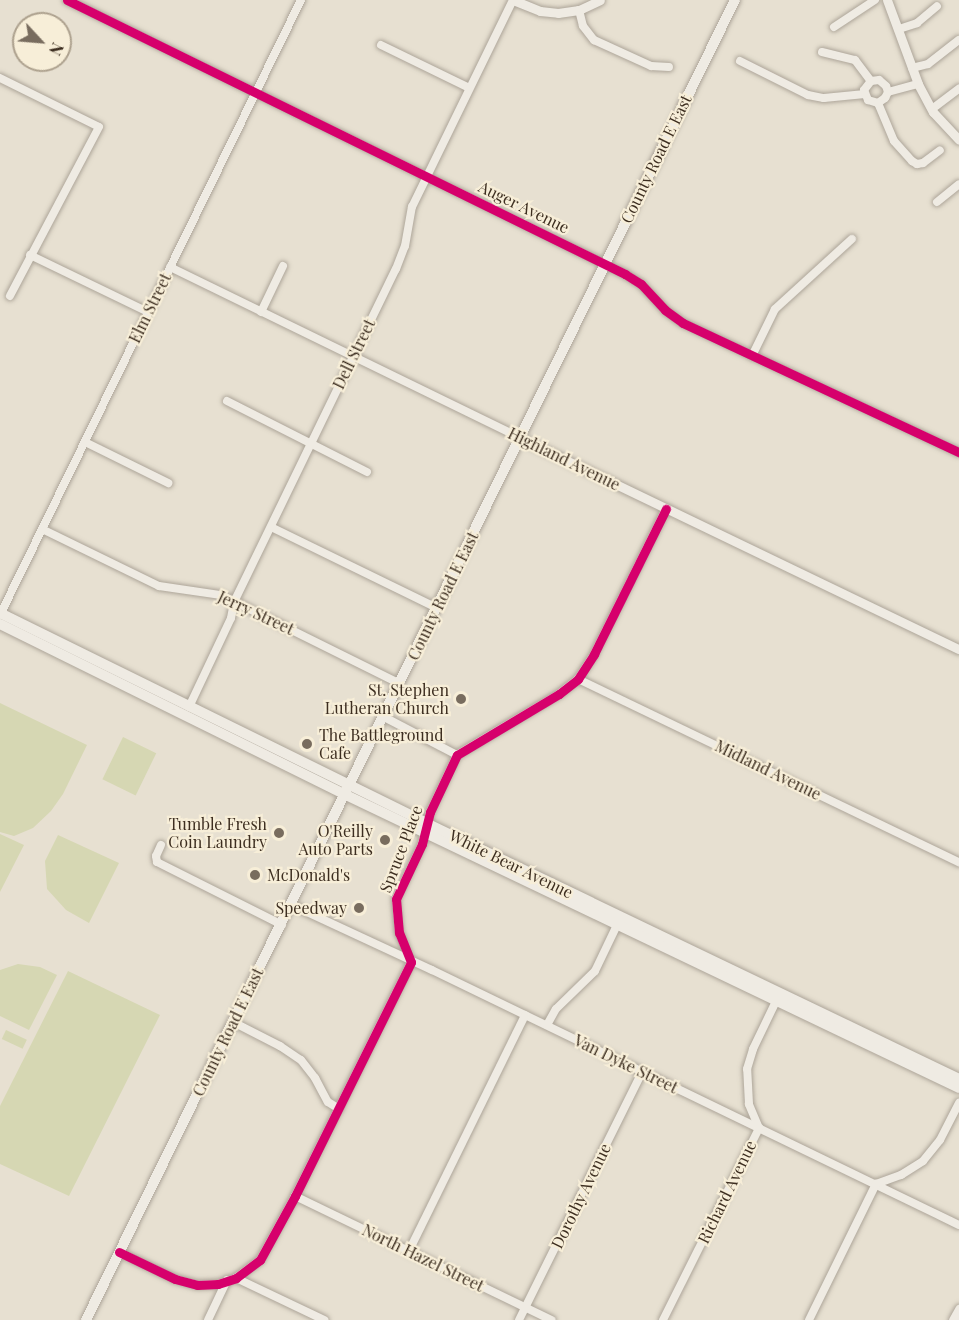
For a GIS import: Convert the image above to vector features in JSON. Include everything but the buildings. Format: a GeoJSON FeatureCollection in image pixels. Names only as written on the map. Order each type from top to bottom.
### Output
{"type":"FeatureCollection","features":[{"type":"Feature","properties":{"kind":"main road","name":"County Road E East"},"geometry":{"type":"LineString","coordinates":[[86,1320],[735,0]]}},
{"type":"Feature","properties":{"kind":"main road","name":"White Bear Avenue"},"geometry":{"type":"LineString","coordinates":[[0,614],[189,707],[348,790]]}},
{"type":"Feature","properties":{"kind":"main road","name":"White Bear Avenue"},"geometry":{"type":"LineString","coordinates":[[0,624],[619,920],[959,1088]]}},
{"type":"Feature","properties":{"kind":"main road","name":"White Bear Avenue"},"geometry":{"type":"LineString","coordinates":[[778,997],[959,1079]]}},
{"type":"Feature","properties":{"kind":"street","name":"Auger Avenue"},"geometry":{"type":"LineString","coordinates":[[67,0],[605,264],[641,284],[665,310],[683,323],[959,452]]}},
{"type":"Feature","properties":{"kind":"street"},"geometry":{"type":"LineString","coordinates":[[513,0],[548,12],[579,10],[600,0]]}},
{"type":"Feature","properties":{"kind":"street","name":"Dell Street"},"geometry":{"type":"LineString","coordinates":[[189,707],[231,618],[234,602],[401,258],[412,207],[513,0]]}},
{"type":"Feature","properties":{"kind":"street"},"geometry":{"type":"LineString","coordinates":[[834,27],[875,0]]}},
{"type":"Feature","properties":{"kind":"street"},"geometry":{"type":"LineString","coordinates":[[887,0],[918,84],[932,109],[959,140]]}},
{"type":"Feature","properties":{"kind":"street","name":"Elm Street"},"geometry":{"type":"LineString","coordinates":[[0,614],[256,92],[297,1]]}},
{"type":"Feature","properties":{"kind":"street"},"geometry":{"type":"LineString","coordinates":[[899,30],[917,23],[937,6]]}},
{"type":"Feature","properties":{"kind":"street"},"geometry":{"type":"LineString","coordinates":[[579,10],[583,26],[594,40],[651,66],[669,68]]}},
{"type":"Feature","properties":{"kind":"street"},"geometry":{"type":"LineString","coordinates":[[912,68],[928,64],[959,40]]}},
{"type":"Feature","properties":{"kind":"street"},"geometry":{"type":"LineString","coordinates":[[381,45],[469,88]]}},
{"type":"Feature","properties":{"kind":"street"},"geometry":{"type":"LineString","coordinates":[[822,52],[855,60],[871,81],[884,83],[888,92],[885,99],[879,103],[870,102],[864,94],[865,87],[871,81]]}},
{"type":"Feature","properties":{"kind":"street"},"geometry":{"type":"LineString","coordinates":[[740,61],[808,95],[824,98],[864,94]]}},
{"type":"Feature","properties":{"kind":"street"},"geometry":{"type":"LineString","coordinates":[[0,78],[99,127],[70,184],[51,213],[10,296]]}},
{"type":"Feature","properties":{"kind":"street"},"geometry":{"type":"LineString","coordinates":[[888,92],[918,84]]}},
{"type":"Feature","properties":{"kind":"street"},"geometry":{"type":"LineString","coordinates":[[932,109],[959,89]]}},
{"type":"Feature","properties":{"kind":"street"},"geometry":{"type":"LineString","coordinates":[[879,103],[894,141],[912,161],[917,164],[923,163],[940,150]]}},
{"type":"Feature","properties":{"kind":"street"},"geometry":{"type":"LineString","coordinates":[[937,201],[959,184]]}},
{"type":"Feature","properties":{"kind":"street"},"geometry":{"type":"LineString","coordinates":[[752,356],[775,309],[852,239]]}},
{"type":"Feature","properties":{"kind":"street"},"geometry":{"type":"LineString","coordinates":[[30,255],[148,312]]}},
{"type":"Feature","properties":{"kind":"street"},"geometry":{"type":"LineString","coordinates":[[261,312],[283,266]]}},
{"type":"Feature","properties":{"kind":"street","name":"Highland Avenue"},"geometry":{"type":"LineString","coordinates":[[170,267],[959,649]]}},
{"type":"Feature","properties":{"kind":"street"},"geometry":{"type":"LineString","coordinates":[[227,401],[367,472]]}},
{"type":"Feature","properties":{"kind":"street"},"geometry":{"type":"LineString","coordinates":[[85,442],[168,483]]}},
{"type":"Feature","properties":{"kind":"street"},"geometry":{"type":"LineString","coordinates":[[384,717],[457,754],[559,694],[578,679],[594,654],[666,509]]}},
{"type":"Feature","properties":{"kind":"street"},"geometry":{"type":"LineString","coordinates":[[271,526],[437,608]]}},
{"type":"Feature","properties":{"kind":"street","name":"Jerry Street"},"geometry":{"type":"LineString","coordinates":[[42,529],[159,586],[209,592],[234,602],[400,684]]}},
{"type":"Feature","properties":{"kind":"street","name":"Midland Avenue"},"geometry":{"type":"LineString","coordinates":[[578,679],[959,862]]}},
{"type":"Feature","properties":{"kind":"street","name":"Spruce Place"},"geometry":{"type":"LineString","coordinates":[[411,962],[399,933],[396,899],[457,754]]}},
{"type":"Feature","properties":{"kind":"street"},"geometry":{"type":"LineString","coordinates":[[161,845],[156,856],[157,862],[282,925]]}},
{"type":"Feature","properties":{"kind":"street","name":"Van Dyke Street"},"geometry":{"type":"LineString","coordinates":[[292,905],[525,1015],[959,1226]]}},
{"type":"Feature","properties":{"kind":"street"},"geometry":{"type":"LineString","coordinates":[[547,1026],[556,1009],[580,989],[595,971],[619,920]]}},
{"type":"Feature","properties":{"kind":"street"},"geometry":{"type":"LineString","coordinates":[[119,1252],[186,1283],[207,1285],[236,1278],[251,1268],[266,1250],[295,1196],[411,962]]}},
{"type":"Feature","properties":{"kind":"street","name":"Richard Avenue"},"geometry":{"type":"LineString","coordinates":[[663,1320],[759,1128],[747,1093],[747,1069],[753,1049],[778,997]]}},
{"type":"Feature","properties":{"kind":"street"},"geometry":{"type":"LineString","coordinates":[[409,1251],[525,1015]]}},
{"type":"Feature","properties":{"kind":"street"},"geometry":{"type":"LineString","coordinates":[[233,1022],[301,1060],[315,1078],[328,1102],[339,1109]]}},
{"type":"Feature","properties":{"kind":"street","name":"Dorothy Avenue"},"geometry":{"type":"LineString","coordinates":[[519,1320],[642,1072]]}},
{"type":"Feature","properties":{"kind":"street"},"geometry":{"type":"LineString","coordinates":[[809,1320],[876,1185],[901,1176],[923,1161],[940,1140],[959,1103]]}},
{"type":"Feature","properties":{"kind":"street","name":"North Hazel Street"},"geometry":{"type":"LineString","coordinates":[[295,1196],[552,1320]]}},
{"type":"Feature","properties":{"kind":"street"},"geometry":{"type":"LineString","coordinates":[[236,1278],[324,1320]]}},
{"type":"Feature","properties":{"kind":"street"},"geometry":{"type":"LineString","coordinates":[[208,1320],[227,1280]]}},
{"type":"Feature","properties":{"kind":"street"},"geometry":{"type":"LineString","coordinates":[[953,1320],[959,1309]]}},
{"type":"Feature","properties":{"kind":"green space"},"geometry":{"type":"Polygon","coordinates":[[[0,703],[87,745],[63,794],[51,811],[33,828],[14,836],[0,832],[0,703]]]}},
{"type":"Feature","properties":{"kind":"green space"},"geometry":{"type":"Polygon","coordinates":[[[123,737],[156,753],[136,795],[102,779],[123,737]]]}},
{"type":"Feature","properties":{"kind":"green space"},"geometry":{"type":"Polygon","coordinates":[[[0,834],[24,845],[0,892],[0,834]]]}},
{"type":"Feature","properties":{"kind":"green space"},"geometry":{"type":"Polygon","coordinates":[[[58,835],[119,863],[89,923],[66,910],[47,889],[45,861],[58,835]]]}},
{"type":"Feature","properties":{"kind":"green space"},"geometry":{"type":"Polygon","coordinates":[[[18,964],[40,967],[57,975],[29,1030],[0,1016],[0,970],[18,964]]]}},
{"type":"Feature","properties":{"kind":"green space"},"geometry":{"type":"Polygon","coordinates":[[[68,971],[160,1015],[69,1196],[0,1164],[0,1106],[68,971]]]}},
{"type":"Feature","properties":{"kind":"green space"},"geometry":{"type":"Polygon","coordinates":[[[6,1030],[27,1040],[23,1049],[2,1039],[6,1030]]]}},
{"type":"Feature","properties":{"kind":"cycle path"},"geometry":{"type":"LineString","coordinates":[[67,0],[625,274],[641,284],[665,310],[683,323],[959,452]]}},
{"type":"Feature","properties":{"kind":"cycle path"},"geometry":{"type":"LineString","coordinates":[[119,1252],[175,1279],[197,1285],[218,1284],[236,1278],[260,1260],[295,1196],[411,962],[399,933],[396,899],[422,844],[430,812],[457,755],[559,694],[578,679],[594,654],[666,509]]}},
{"type":"Feature","properties":{"kind":"place","name":"St. Stephen Lutheran Church"},"geometry":{"type":"Point","coordinates":[461,699]}},
{"type":"Feature","properties":{"kind":"place","name":"The Battleground Cafe"},"geometry":{"type":"Point","coordinates":[307,744]}},
{"type":"Feature","properties":{"kind":"place","name":"Tumble Fresh Coin Laundry"},"geometry":{"type":"Point","coordinates":[279,833]}},
{"type":"Feature","properties":{"kind":"place","name":"O'Reilly Auto Parts"},"geometry":{"type":"Point","coordinates":[385,840]}},
{"type":"Feature","properties":{"kind":"place","name":"McDonald's"},"geometry":{"type":"Point","coordinates":[255,875]}},
{"type":"Feature","properties":{"kind":"place","name":"Speedway"},"geometry":{"type":"Point","coordinates":[359,908]}}]}
